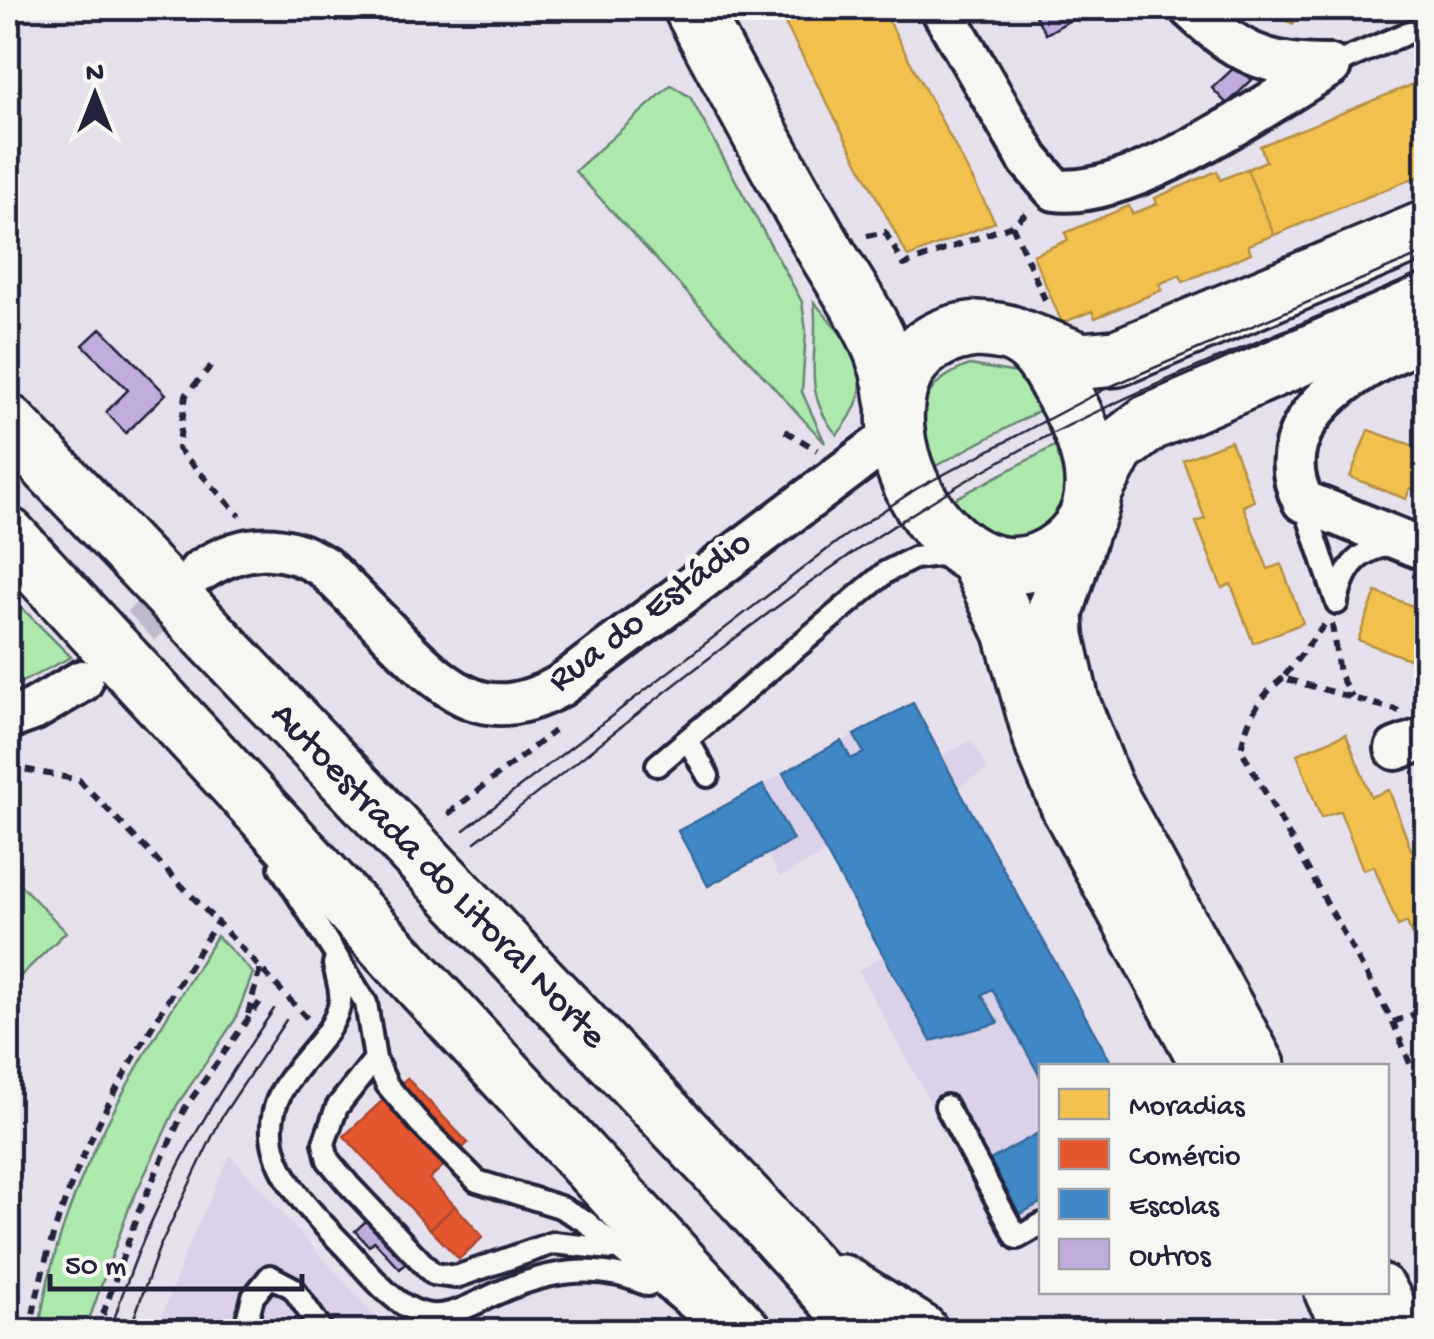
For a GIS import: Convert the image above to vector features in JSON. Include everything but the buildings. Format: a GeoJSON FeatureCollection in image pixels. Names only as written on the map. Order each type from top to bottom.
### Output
{"type":"FeatureCollection","features":[{"type":"Feature","properties":{"kind":"main road"},"geometry":{"type":"LineString","coordinates":[[692,8],[880,340],[891,366],[895,417],[907,469],[938,529],[970,556],[1012,632],[1044,746],[1070,810],[1209,1064]]}},
{"type":"Feature","properties":{"kind":"main road"},"geometry":{"type":"LineString","coordinates":[[834,263],[904,320],[960,331],[994,331],[1095,362],[1136,353],[1426,229]]}},
{"type":"Feature","properties":{"kind":"main road"},"geometry":{"type":"LineString","coordinates":[[1256,1064],[1104,786],[1072,702],[1056,636],[1055,612],[1088,509],[1118,448],[1149,424],[1426,303]]}},
{"type":"Feature","properties":{"kind":"main road"},"geometry":{"type":"LineString","coordinates":[[895,417],[916,355],[960,331]]}},
{"type":"Feature","properties":{"kind":"main road"},"geometry":{"type":"LineString","coordinates":[[970,556],[1028,563],[1061,548],[1088,509],[1092,460],[1078,422],[1047,364],[1044,348]]}},
{"type":"Feature","properties":{"kind":"main road","name":"Autoestrada do Litoral Norte"},"geometry":{"type":"LineString","coordinates":[[8,422],[745,1198],[858,1311],[920,1332]]}},
{"type":"Feature","properties":{"kind":"main road","name":"Autoestrada do Litoral Norte"},"geometry":{"type":"LineString","coordinates":[[8,536],[744,1332]]}},
{"type":"Feature","properties":{"kind":"main road"},"geometry":{"type":"LineString","coordinates":[[1334,1294],[1355,1332]]}},
{"type":"Feature","properties":{"kind":"main road"},"geometry":{"type":"LineString","coordinates":[[1380,1294],[1401,1332]]}},
{"type":"Feature","properties":{"kind":"street"},"geometry":{"type":"LineString","coordinates":[[940,8],[1029,160],[1054,190],[1096,190],[1142,171],[1330,66]]}},
{"type":"Feature","properties":{"kind":"street"},"geometry":{"type":"LineString","coordinates":[[1190,8],[1242,50],[1270,64],[1330,66]]}},
{"type":"Feature","properties":{"kind":"street"},"geometry":{"type":"LineString","coordinates":[[1416,546],[1303,500],[1292,472],[1292,459],[1320,405],[1366,364],[1426,339]]}},
{"type":"Feature","properties":{"kind":"street","name":"Rua do Estádio"},"geometry":{"type":"LineString","coordinates":[[200,571],[239,550],[267,548],[305,555],[324,567],[442,686],[472,701],[519,702],[560,686],[895,417]]}},
{"type":"Feature","properties":{"kind":"street"},"geometry":{"type":"LineString","coordinates":[[8,719],[58,698],[82,681]]}},
{"type":"Feature","properties":{"kind":"lane"},"geometry":{"type":"LineString","coordinates":[[1330,66],[1426,25]]}},
{"type":"Feature","properties":{"kind":"lane"},"geometry":{"type":"LineString","coordinates":[[1303,500],[1337,603],[1341,582],[1356,558],[1379,546],[1416,546]]}},
{"type":"Feature","properties":{"kind":"lane"},"geometry":{"type":"LineString","coordinates":[[658,765],[886,572],[914,558],[970,556]]}},
{"type":"Feature","properties":{"kind":"lane"},"geometry":{"type":"LineString","coordinates":[[158,698],[296,889],[366,1003],[375,1059],[387,1086],[477,1181],[560,1207],[585,1221],[614,1249],[719,1332]]}},
{"type":"Feature","properties":{"kind":"lane"},"geometry":{"type":"LineString","coordinates":[[688,740],[708,776]]}},
{"type":"Feature","properties":{"kind":"lane"},"geometry":{"type":"LineString","coordinates":[[332,952],[341,998],[276,1102],[273,1142],[280,1164],[330,1232],[404,1305],[423,1314],[446,1315],[538,1277],[570,1271],[618,1274],[672,1296]]}},
{"type":"Feature","properties":{"kind":"lane"},"geometry":{"type":"LineString","coordinates":[[375,1059],[337,1107],[324,1143],[328,1160],[433,1274],[456,1277],[553,1242],[614,1249]]}},
{"type":"Feature","properties":{"kind":"lane"},"geometry":{"type":"LineString","coordinates":[[946,1106],[1017,1238],[1039,1226]]}},
{"type":"Feature","properties":{"kind":"lane"},"geometry":{"type":"LineString","coordinates":[[244,1332],[253,1297],[270,1276],[293,1288],[323,1332]]}},
{"type":"Feature","properties":{"kind":"lane"},"geometry":{"type":"LineString","coordinates":[[858,1311],[894,1332]]}},
{"type":"Feature","properties":{"kind":"path"},"geometry":{"type":"LineString","coordinates":[[834,263],[885,232],[904,265],[1012,225],[1054,190]]}},
{"type":"Feature","properties":{"kind":"path"},"geometry":{"type":"LineString","coordinates":[[1012,225],[1044,348]]}},
{"type":"Feature","properties":{"kind":"path"},"geometry":{"type":"LineString","coordinates":[[212,366],[186,395],[178,449],[221,494]]}},
{"type":"Feature","properties":{"kind":"path"},"geometry":{"type":"LineString","coordinates":[[784,431],[823,454]]}},
{"type":"Feature","properties":{"kind":"path"},"geometry":{"type":"LineString","coordinates":[[1352,697],[1339,674],[1332,618],[1283,678],[1264,694],[1248,719],[1241,749],[1250,772],[1393,1022],[1426,1104]]}},
{"type":"Feature","properties":{"kind":"path"},"geometry":{"type":"LineString","coordinates":[[1283,678],[1352,697],[1410,733]]}},
{"type":"Feature","properties":{"kind":"path"},"geometry":{"type":"LineString","coordinates":[[8,766],[79,780],[322,1033]]}},
{"type":"Feature","properties":{"kind":"path"},"geometry":{"type":"LineString","coordinates":[[30,1332],[38,1282],[72,1176],[112,1089],[217,922]]}},
{"type":"Feature","properties":{"kind":"path"},"geometry":{"type":"LineString","coordinates":[[246,1020],[260,969]]}},
{"type":"Feature","properties":{"kind":"path"},"geometry":{"type":"LineString","coordinates":[[96,1332],[138,1213],[185,1108],[262,999]]}},
{"type":"Feature","properties":{"kind":"path"},"geometry":{"type":"LineString","coordinates":[[1393,1022],[1426,1010]]}},
{"type":"Feature","properties":{"kind":"shaded area"},"geometry":{"type":"Polygon","coordinates":[[[913,703],[942,756],[972,740],[988,770],[958,786],[1112,1064],[1039,1064],[1039,1238],[1013,1253],[858,971],[884,956],[826,853],[780,877],[767,854],[708,886],[678,831],[913,703]]]}},
{"type":"Feature","properties":{"kind":"shaded area"},"geometry":{"type":"Polygon","coordinates":[[[230,1155],[389,1331],[156,1332],[187,1248],[230,1155]]]}},
{"type":"Feature","properties":{"kind":"green space"},"geometry":{"type":"Polygon","coordinates":[[[671,85],[690,97],[802,302],[806,331],[802,392],[825,443],[575,171],[671,85]]]}},
{"type":"Feature","properties":{"kind":"green space"},"geometry":{"type":"Polygon","coordinates":[[[814,302],[851,350],[861,380],[859,397],[837,435],[818,403],[815,387],[814,302]]]}},
{"type":"Feature","properties":{"kind":"green space"},"geometry":{"type":"Polygon","coordinates":[[[970,365],[1017,373],[1048,406],[930,469],[922,435],[929,393],[938,382],[970,365]]]}},
{"type":"Feature","properties":{"kind":"green space"},"geometry":{"type":"Polygon","coordinates":[[[1064,441],[1068,455],[1065,518],[1014,550],[947,503],[1064,441]]]}},
{"type":"Feature","properties":{"kind":"green space"},"geometry":{"type":"Polygon","coordinates":[[[8,594],[71,657],[8,689],[8,594]]]}},
{"type":"Feature","properties":{"kind":"green space"},"geometry":{"type":"Polygon","coordinates":[[[8,872],[66,932],[8,988],[8,872]]]}},
{"type":"Feature","properties":{"kind":"green space"},"geometry":{"type":"Polygon","coordinates":[[[217,936],[253,973],[235,1020],[177,1105],[129,1208],[85,1331],[39,1331],[49,1277],[83,1174],[159,1029],[217,936]]]}},
{"type":"Feature","properties":{"kind":"tunnel"},"geometry":{"type":"LineString","coordinates":[[97,667],[193,577]]}},
{"type":"Feature","properties":{"kind":"tram line"},"geometry":{"type":"LineString","coordinates":[[464,830],[842,538],[916,489],[1107,388],[1426,252]]}},
{"type":"Feature","properties":{"kind":"tram line"},"geometry":{"type":"LineString","coordinates":[[475,842],[729,643],[928,504],[997,463],[1101,410],[1426,271]]}},
{"type":"Feature","properties":{"kind":"tram line"},"geometry":{"type":"LineString","coordinates":[[110,1332],[141,1246],[179,1164],[274,1009]]}},
{"type":"Feature","properties":{"kind":"tram line"},"geometry":{"type":"LineString","coordinates":[[129,1332],[159,1248],[221,1118],[286,1020]]}}]}
